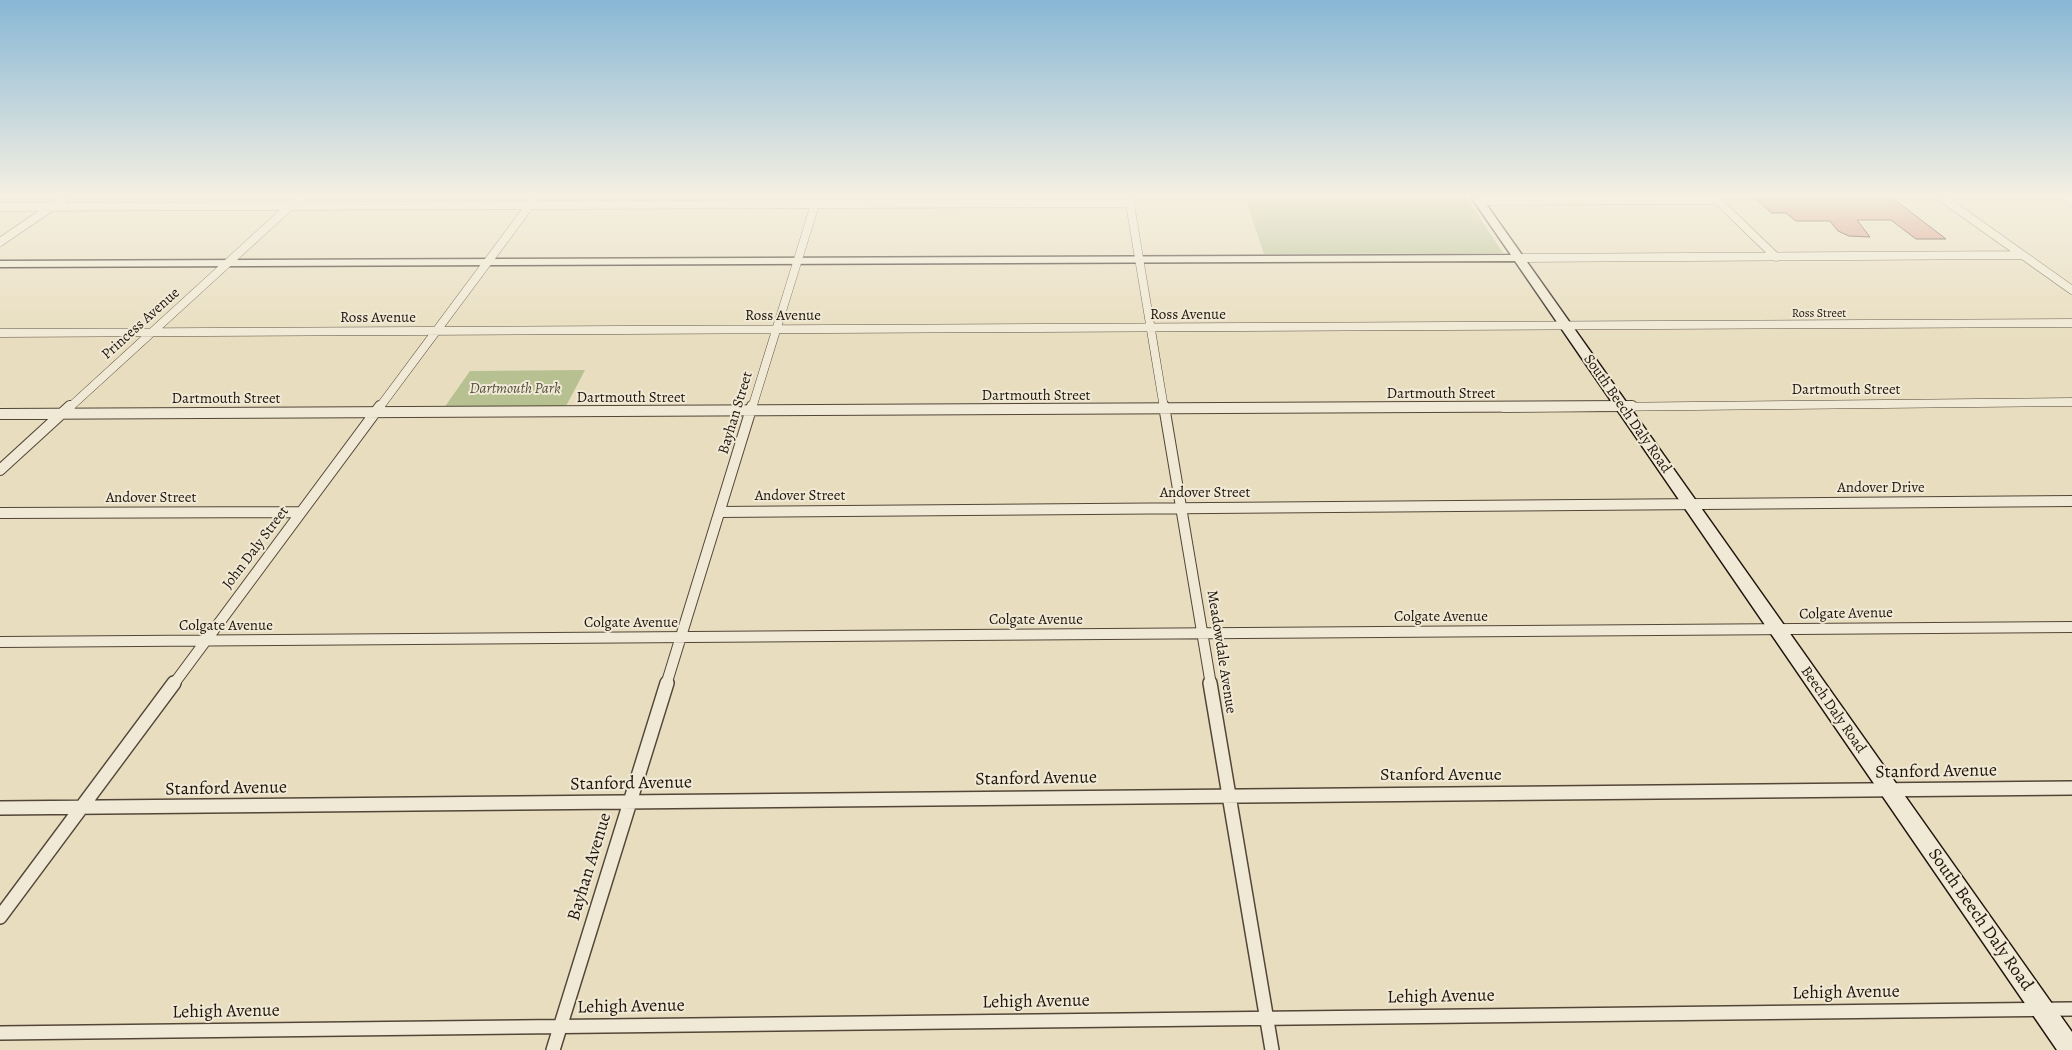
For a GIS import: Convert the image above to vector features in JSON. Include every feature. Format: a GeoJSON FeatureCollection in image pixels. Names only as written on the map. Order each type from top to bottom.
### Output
{"type":"FeatureCollection","features":[{"type":"Feature","properties":{"kind":"street","name":"Princess Avenue"},"geometry":{"type":"LineString","coordinates":[[0,470],[247,246]]}},
{"type":"Feature","properties":{"kind":"street","name":"John Daly Street"},"geometry":{"type":"LineString","coordinates":[[0,917],[500,246]]}},
{"type":"Feature","properties":{"kind":"street","name":"Bayhan Street"},"geometry":{"type":"LineString","coordinates":[[680,638],[802,246]]}},
{"type":"Feature","properties":{"kind":"street","name":"Meadowdale Avenue"},"geometry":{"type":"LineString","coordinates":[[1138,246],[1272,1050]]}},
{"type":"Feature","properties":{"kind":"street","name":"South Beech Daly Road"},"geometry":{"type":"LineString","coordinates":[[1510,246],[1778,630]]}},
{"type":"Feature","properties":{"kind":"street"},"geometry":{"type":"LineString","coordinates":[[1765,246],[1778,259]]}},
{"type":"Feature","properties":{"kind":"street"},"geometry":{"type":"LineString","coordinates":[[2009,246],[2072,290]]}},
{"type":"Feature","properties":{"kind":"street"},"geometry":{"type":"LineString","coordinates":[[0,264],[1518,258],[1778,259],[2022,255]]}},
{"type":"Feature","properties":{"kind":"street","name":"Ross Street"},"geometry":{"type":"LineString","coordinates":[[1566,327],[1844,322],[2072,323]]}},
{"type":"Feature","properties":{"kind":"street","name":"Ross Avenue"},"geometry":{"type":"LineString","coordinates":[[0,333],[1566,327]]}},
{"type":"Feature","properties":{"kind":"street","name":"Dartmouth Street"},"geometry":{"type":"LineString","coordinates":[[0,414],[1166,410],[2072,402]]}},
{"type":"Feature","properties":{"kind":"street","name":"Andover Drive"},"geometry":{"type":"LineString","coordinates":[[1691,505],[2072,501]]}},
{"type":"Feature","properties":{"kind":"street","name":"Andover Street"},"geometry":{"type":"LineString","coordinates":[[720,512],[1691,505]]}},
{"type":"Feature","properties":{"kind":"street","name":"Andover Street"},"geometry":{"type":"LineString","coordinates":[[0,514],[301,512]]}},
{"type":"Feature","properties":{"kind":"street","name":"Colgate Avenue"},"geometry":{"type":"LineString","coordinates":[[0,642],[2072,627]]}},
{"type":"Feature","properties":{"kind":"street","name":"Beech Daly Road"},"geometry":{"type":"LineString","coordinates":[[1778,630],[1889,790]]}},
{"type":"Feature","properties":{"kind":"street","name":"Bayhan Avenue"},"geometry":{"type":"LineString","coordinates":[[553,1050],[680,638]]}},
{"type":"Feature","properties":{"kind":"street","name":"Stanford Avenue"},"geometry":{"type":"LineString","coordinates":[[0,808],[2072,788]]}},
{"type":"Feature","properties":{"kind":"street","name":"South Beech Daly Road"},"geometry":{"type":"LineString","coordinates":[[1889,790],[2071,1050]]}},
{"type":"Feature","properties":{"kind":"street","name":"Lehigh Avenue"},"geometry":{"type":"LineString","coordinates":[[0,1033],[2072,1009]]}},
{"type":"Feature","properties":{"kind":"green space"},"geometry":{"type":"Polygon","coordinates":[[[1261,246],[1498,246],[1503,253],[1264,254],[1261,246]]]}},
{"type":"Feature","properties":{"kind":"green space","name":"Dartmouth Park"},"geometry":{"type":"Polygon","coordinates":[[[585,370],[565,408],[444,408],[470,371],[585,370]]]}}]}
